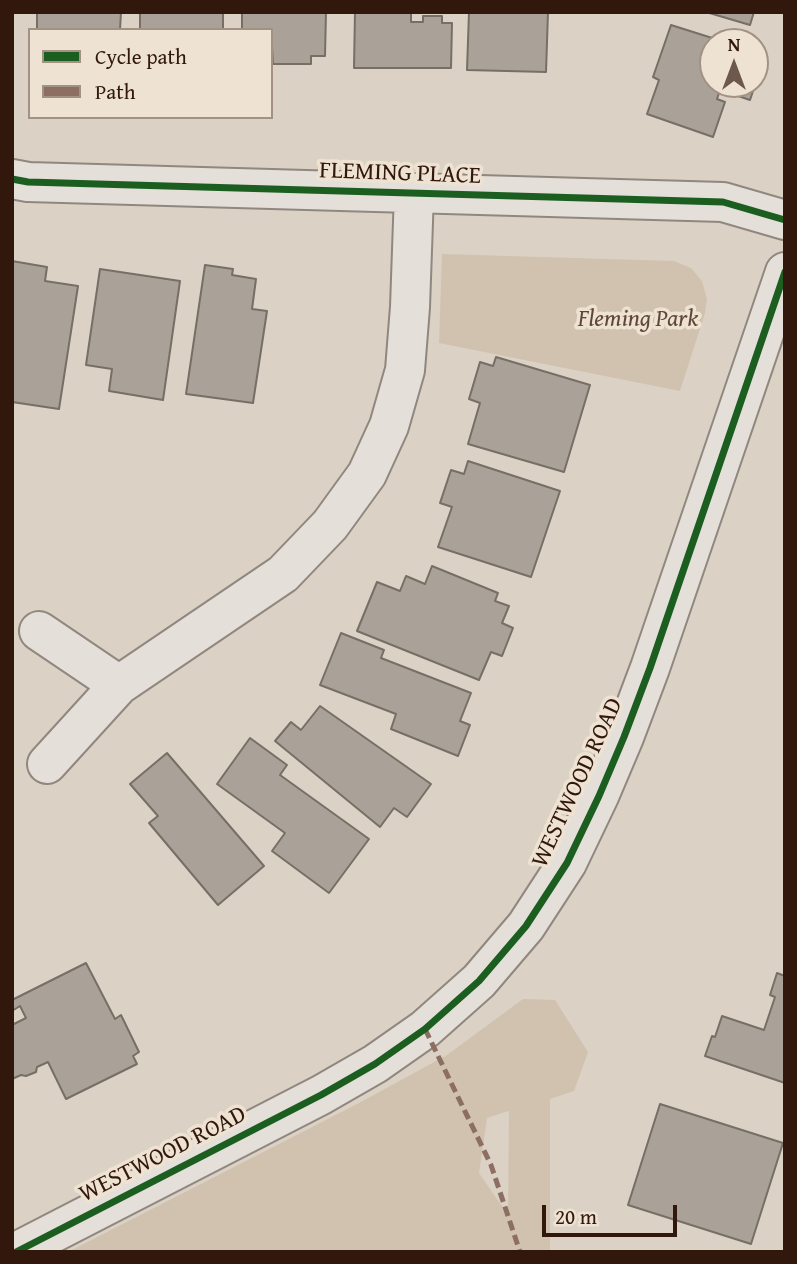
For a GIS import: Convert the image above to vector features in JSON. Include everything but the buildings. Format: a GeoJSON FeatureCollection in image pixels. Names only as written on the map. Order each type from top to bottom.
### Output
{"type":"FeatureCollection","features":[{"type":"Feature","properties":{"kind":"street","name":"FLEMING PLACE"},"geometry":{"type":"LineString","coordinates":[[12,179],[42,183],[723,202],[785,220]]}},
{"type":"Feature","properties":{"kind":"street"},"geometry":{"type":"LineString","coordinates":[[47,764],[119,685],[283,574],[330,525],[367,474],[388,426],[405,370],[414,193]]}},
{"type":"Feature","properties":{"kind":"street","name":"WESTWOOD ROAD"},"geometry":{"type":"LineString","coordinates":[[16,1252],[321,1095],[375,1064],[425,1029],[479,981],[526,926],[567,863],[624,737],[785,272]]}},
{"type":"Feature","properties":{"kind":"street"},"geometry":{"type":"LineString","coordinates":[[38,631],[119,685]]}},
{"type":"Feature","properties":{"kind":"green space","name":"Fleming Park"},"geometry":{"type":"Polygon","coordinates":[[[442,254],[674,261],[691,268],[702,281],[707,299],[680,391],[439,343],[442,254]]]}},
{"type":"Feature","properties":{"kind":"green space"},"geometry":{"type":"Polygon","coordinates":[[[523,999],[555,1000],[588,1052],[574,1091],[550,1099],[550,1252],[68,1252],[359,1103],[447,1055],[523,999]],[[509,1112],[487,1118],[479,1173],[508,1215],[509,1112]]]}},
{"type":"Feature","properties":{"kind":"marked path"},"geometry":{"type":"LineString","coordinates":[[425,1029],[491,1165],[520,1252]]}},
{"type":"Feature","properties":{"kind":"cycle path"},"geometry":{"type":"LineString","coordinates":[[12,179],[28,182],[723,202],[785,220]]}},
{"type":"Feature","properties":{"kind":"cycle path"},"geometry":{"type":"LineString","coordinates":[[16,1252],[321,1095],[375,1064],[425,1029],[479,981],[526,926],[567,863],[624,737],[785,272]]}}]}
